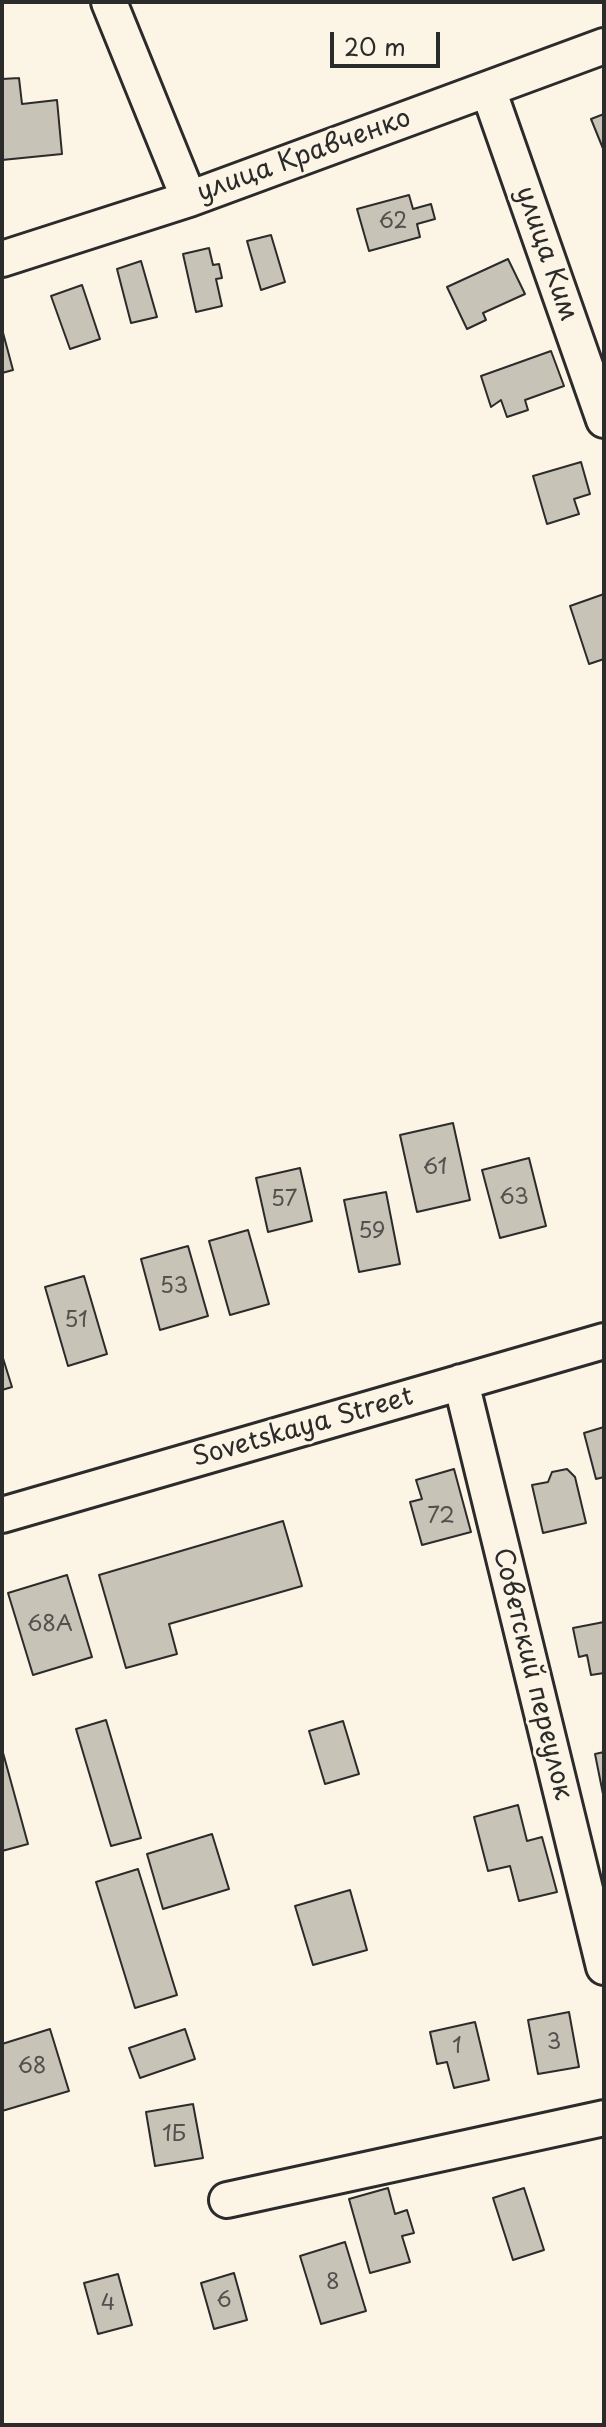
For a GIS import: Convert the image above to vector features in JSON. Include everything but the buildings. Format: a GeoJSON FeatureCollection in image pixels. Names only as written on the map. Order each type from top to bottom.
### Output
{"type":"FeatureCollection","features":[{"type":"Feature","properties":{"kind":"street"},"geometry":{"type":"LineString","coordinates":[[109,2],[189,199]]}},
{"type":"Feature","properties":{"kind":"street","name":"улица Кравченко"},"geometry":{"type":"LineString","coordinates":[[2,259],[189,199],[604,46]]}},
{"type":"Feature","properties":{"kind":"street","name":"улица Ким"},"geometry":{"type":"LineString","coordinates":[[488,89],[604,420]]}},
{"type":"Feature","properties":{"kind":"street","name":"Sovetskaya Street"},"geometry":{"type":"LineString","coordinates":[[2,1515],[604,1341]]}},
{"type":"Feature","properties":{"kind":"street","name":"Советский переулок"},"geometry":{"type":"LineString","coordinates":[[461,1382],[604,1967]]}},
{"type":"Feature","properties":{"kind":"street"},"geometry":{"type":"LineString","coordinates":[[227,2200],[604,2118]]}}]}
